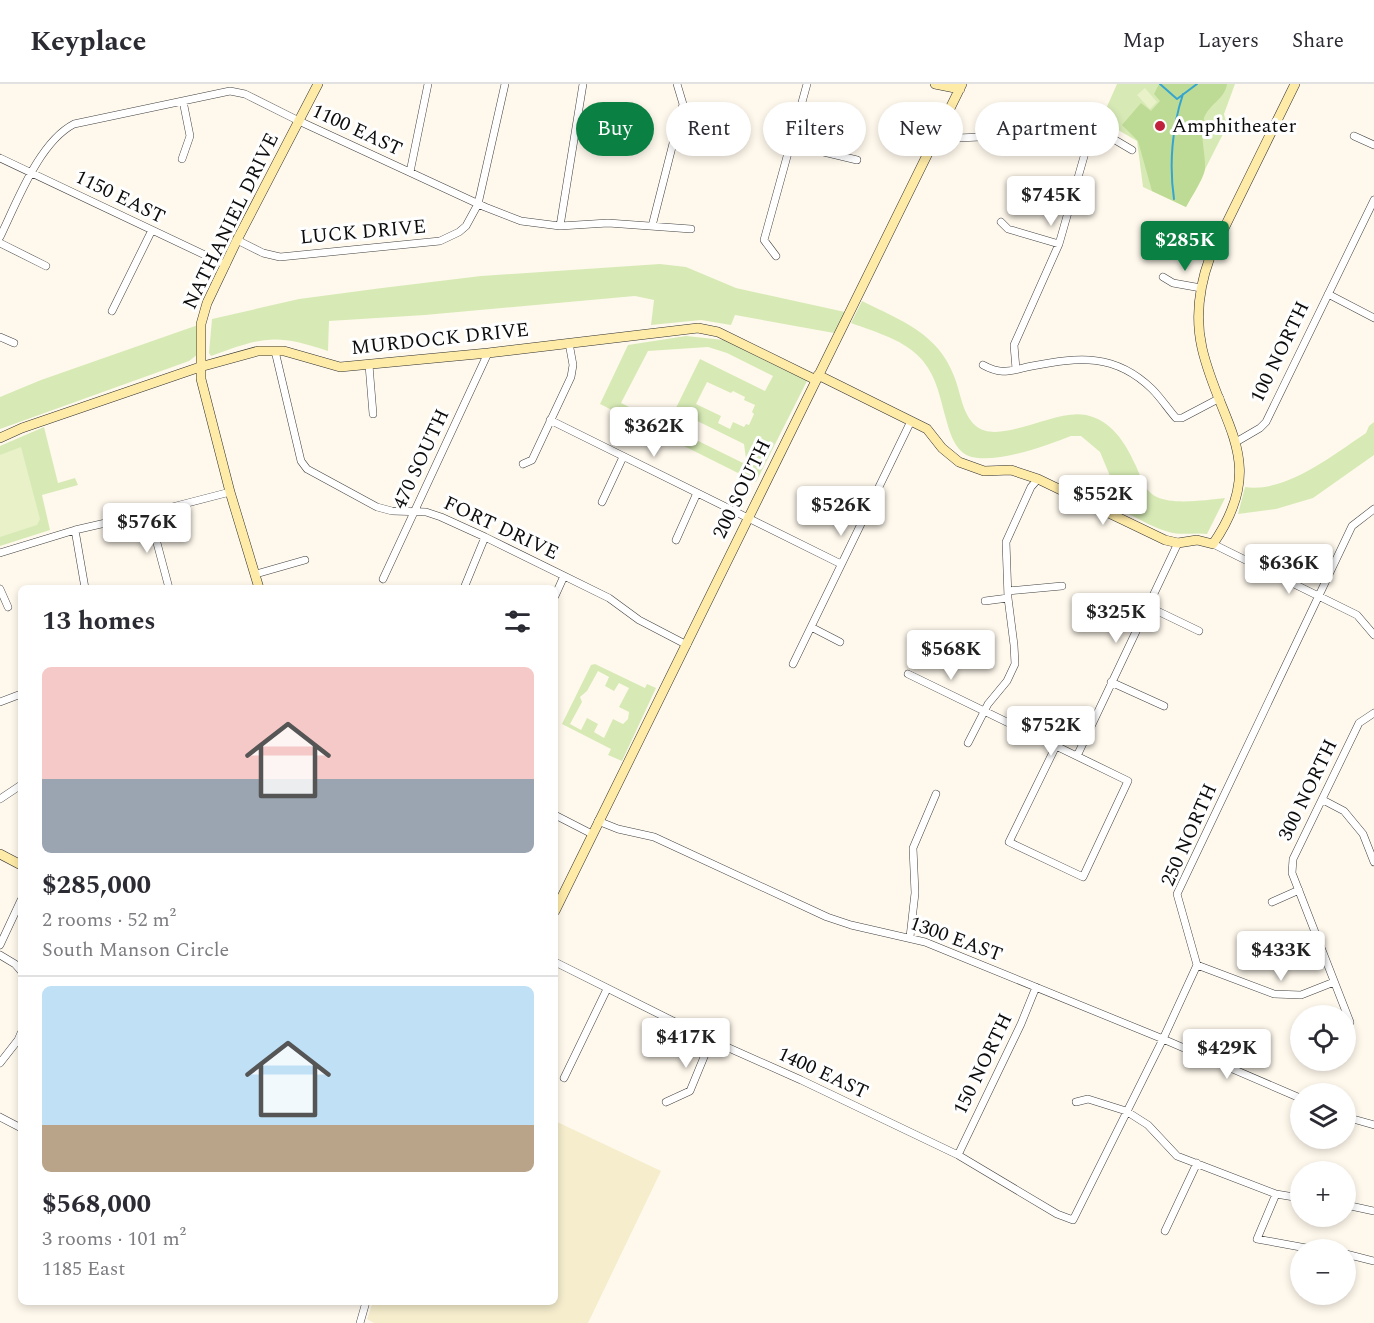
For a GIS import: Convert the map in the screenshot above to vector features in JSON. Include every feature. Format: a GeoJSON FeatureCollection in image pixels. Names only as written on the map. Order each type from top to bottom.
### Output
{"type":"FeatureCollection","features":[{"type":"Feature","properties":{"kind":"street","name":"NATHANIEL DRIVE"},"geometry":{"type":"LineString","coordinates":[[258,585],[230,492],[204,393],[200,367],[201,324],[207,303],[237,240],[318,84]]}},
{"type":"Feature","properties":{"kind":"street"},"geometry":{"type":"LineString","coordinates":[[410,172],[429,84]]}},
{"type":"Feature","properties":{"kind":"street"},"geometry":{"type":"LineString","coordinates":[[478,204],[505,84]]}},
{"type":"Feature","properties":{"kind":"street"},"geometry":{"type":"LineString","coordinates":[[560,226],[583,84]]}},
{"type":"Feature","properties":{"kind":"street"},"geometry":{"type":"LineString","coordinates":[[652,226],[683,104],[678,84]]}},
{"type":"Feature","properties":{"kind":"street"},"geometry":{"type":"LineString","coordinates":[[802,102],[807,84]]}},
{"type":"Feature","properties":{"kind":"street"},"geometry":{"type":"LineString","coordinates":[[935,84],[961,87]]}},
{"type":"Feature","properties":{"kind":"street"},"geometry":{"type":"LineString","coordinates":[[1295,84],[1210,257],[1201,288],[1198,312],[1199,334],[1208,368],[1236,442],[1240,467],[1232,509],[1213,544],[1357,615],[1374,635]]}},
{"type":"Feature","properties":{"kind":"street","name":"200 SOUTH"},"geometry":{"type":"LineString","coordinates":[[954,102],[961,87]]}},
{"type":"Feature","properties":{"kind":"street","name":"1100 EAST"},"geometry":{"type":"LineString","coordinates":[[0,237],[32,173],[54,138],[74,124],[220,93],[238,92],[478,204],[521,221],[560,226],[608,223],[691,229]]}},
{"type":"Feature","properties":{"kind":"street"},"geometry":{"type":"LineString","coordinates":[[182,159],[190,136],[183,101]]}},
{"type":"Feature","properties":{"kind":"street"},"geometry":{"type":"LineString","coordinates":[[1354,136],[1374,145]]}},
{"type":"Feature","properties":{"kind":"street"},"geometry":{"type":"LineString","coordinates":[[1119,142],[1132,150]]}},
{"type":"Feature","properties":{"kind":"street"},"geometry":{"type":"LineString","coordinates":[[776,256],[764,240],[787,156]]}},
{"type":"Feature","properties":{"kind":"street"},"geometry":{"type":"LineString","coordinates":[[840,156],[857,160]]}},
{"type":"Feature","properties":{"kind":"street","name":"200 SOUTH"},"geometry":{"type":"LineString","coordinates":[[558,905],[928,156]]}},
{"type":"Feature","properties":{"kind":"street"},"geometry":{"type":"LineString","coordinates":[[1016,369],[1014,345],[1059,244],[1084,156]]}},
{"type":"Feature","properties":{"kind":"street","name":"1150 EAST"},"geometry":{"type":"LineString","coordinates":[[0,158],[226,265]]}},
{"type":"Feature","properties":{"kind":"street","name":"100 NORTH"},"geometry":{"type":"LineString","coordinates":[[1236,442],[1266,422],[1374,200]]}},
{"type":"Feature","properties":{"kind":"street","name":"LUCK DRIVE"},"geometry":{"type":"LineString","coordinates":[[237,240],[263,254],[280,256],[440,242],[459,232],[465,226],[478,204]]}},
{"type":"Feature","properties":{"kind":"street"},"geometry":{"type":"LineString","coordinates":[[1001,222],[1008,229],[1059,244]]}},
{"type":"Feature","properties":{"kind":"street"},"geometry":{"type":"LineString","coordinates":[[112,311],[152,230]]}},
{"type":"Feature","properties":{"kind":"street"},"geometry":{"type":"LineString","coordinates":[[0,243],[46,266]]}},
{"type":"Feature","properties":{"kind":"street"},"geometry":{"type":"LineString","coordinates":[[1163,277],[1173,283],[1201,288]]}},
{"type":"Feature","properties":{"kind":"street"},"geometry":{"type":"LineString","coordinates":[[1328,294],[1374,318]]}},
{"type":"Feature","properties":{"kind":"street","name":"MURDOCK DRIVE"},"geometry":{"type":"LineString","coordinates":[[0,438],[33,424],[243,354],[284,351],[340,367],[488,353],[698,328],[718,332],[927,429],[942,448],[959,462],[984,471],[1011,470],[1038,479],[1155,537],[1178,543],[1197,540],[1213,544]]}},
{"type":"Feature","properties":{"kind":"street"},"geometry":{"type":"LineString","coordinates":[[0,337],[14,343]]}},
{"type":"Feature","properties":{"kind":"street"},"geometry":{"type":"LineString","coordinates":[[523,464],[532,460],[571,377],[573,365],[569,344]]}},
{"type":"Feature","properties":{"kind":"street","name":"FORT DRIVE"},"geometry":{"type":"LineString","coordinates":[[275,351],[302,461],[307,469],[377,507],[392,511],[426,512],[485,537],[609,598],[639,620],[687,645]]}},
{"type":"Feature","properties":{"kind":"street","name":"470 SOUTH"},"geometry":{"type":"LineString","coordinates":[[383,579],[488,353]]}},
{"type":"Feature","properties":{"kind":"street"},"geometry":{"type":"LineString","coordinates":[[983,366],[998,373],[1072,359],[1106,361],[1137,376],[1153,390],[1176,418],[1182,418],[1220,398]]}},
{"type":"Feature","properties":{"kind":"street"},"geometry":{"type":"LineString","coordinates":[[369,365],[373,414]]}},
{"type":"Feature","properties":{"kind":"street"},"geometry":{"type":"LineString","coordinates":[[550,420],[841,564]]}},
{"type":"Feature","properties":{"kind":"street"},"geometry":{"type":"LineString","coordinates":[[793,664],[911,421]]}},
{"type":"Feature","properties":{"kind":"street"},"geometry":{"type":"LineString","coordinates":[[602,502],[623,457]]}},
{"type":"Feature","properties":{"kind":"street"},"geometry":{"type":"LineString","coordinates":[[968,743],[984,711],[995,693],[1007,681],[1015,664],[1005,542],[1031,487],[1038,479]]}},
{"type":"Feature","properties":{"kind":"street"},"geometry":{"type":"LineString","coordinates":[[0,553],[75,530],[230,492]]}},
{"type":"Feature","properties":{"kind":"street"},"geometry":{"type":"LineString","coordinates":[[676,540],[698,493]]}},
{"type":"Feature","properties":{"kind":"street"},"geometry":{"type":"LineString","coordinates":[[1320,596],[1352,526],[1374,509]]}},
{"type":"Feature","properties":{"kind":"street"},"geometry":{"type":"LineString","coordinates":[[149,513],[168,585]]}},
{"type":"Feature","properties":{"kind":"street"},"geometry":{"type":"LineString","coordinates":[[75,530],[84,585]]}},
{"type":"Feature","properties":{"kind":"street"},"geometry":{"type":"LineString","coordinates":[[465,585],[485,537]]}},
{"type":"Feature","properties":{"kind":"street"},"geometry":{"type":"LineString","coordinates":[[1077,756],[1178,543]]}},
{"type":"Feature","properties":{"kind":"street"},"geometry":{"type":"LineString","coordinates":[[256,574],[305,560]]}},
{"type":"Feature","properties":{"kind":"street"},"geometry":{"type":"LineString","coordinates":[[558,589],[564,576]]}},
{"type":"Feature","properties":{"kind":"street"},"geometry":{"type":"LineString","coordinates":[[985,601],[1062,586]]}},
{"type":"Feature","properties":{"kind":"street"},"geometry":{"type":"LineString","coordinates":[[0,589],[8,607]]}},
{"type":"Feature","properties":{"kind":"street","name":"250 NORTH"},"geometry":{"type":"LineString","coordinates":[[1197,964],[1177,894],[1320,596]]}},
{"type":"Feature","properties":{"kind":"street"},"geometry":{"type":"LineString","coordinates":[[1147,606],[1199,631]]}},
{"type":"Feature","properties":{"kind":"street"},"geometry":{"type":"LineString","coordinates":[[810,627],[840,642]]}},
{"type":"Feature","properties":{"kind":"street"},"geometry":{"type":"LineString","coordinates":[[908,674],[1128,781],[1083,877],[1009,842],[1056,746]]}},
{"type":"Feature","properties":{"kind":"street"},"geometry":{"type":"LineString","coordinates":[[1112,682],[1164,706]]}},
{"type":"Feature","properties":{"kind":"street"},"geometry":{"type":"LineString","coordinates":[[0,702],[18,695]]}},
{"type":"Feature","properties":{"kind":"street","name":"300 NORTH"},"geometry":{"type":"LineString","coordinates":[[1343,1005],[1292,873],[1293,859],[1359,723],[1374,712]]}},
{"type":"Feature","properties":{"kind":"street"},"geometry":{"type":"LineString","coordinates":[[0,799],[18,786]]}},
{"type":"Feature","properties":{"kind":"street"},"geometry":{"type":"LineString","coordinates":[[910,938],[915,893],[913,848],[936,794]]}},
{"type":"Feature","properties":{"kind":"street"},"geometry":{"type":"LineString","coordinates":[[1323,800],[1344,811],[1357,826],[1363,834],[1374,862]]}},
{"type":"Feature","properties":{"kind":"street"},"geometry":{"type":"LineString","coordinates":[[558,817],[592,834]]}},
{"type":"Feature","properties":{"kind":"street","name":"1300 EAST"},"geometry":{"type":"LineString","coordinates":[[598,821],[618,829],[654,837],[826,917],[910,938],[1036,987],[1290,1094]]}},
{"type":"Feature","properties":{"kind":"street"},"geometry":{"type":"LineString","coordinates":[[0,854],[18,863]]}},
{"type":"Feature","properties":{"kind":"street"},"geometry":{"type":"LineString","coordinates":[[1272,902],[1299,890]]}},
{"type":"Feature","properties":{"kind":"street"},"geometry":{"type":"LineString","coordinates":[[0,945],[18,906]]}},
{"type":"Feature","properties":{"kind":"street"},"geometry":{"type":"LineString","coordinates":[[0,955],[18,968]]}},
{"type":"Feature","properties":{"kind":"street","name":"1400 EAST"},"geometry":{"type":"LineString","coordinates":[[558,964],[711,1040],[958,1155],[1057,1214],[1073,1220],[1126,1111]]}},
{"type":"Feature","properties":{"kind":"street"},"geometry":{"type":"LineString","coordinates":[[1126,1111],[1163,1039],[1197,964],[1274,994],[1301,995],[1334,982]]}},
{"type":"Feature","properties":{"kind":"street","name":"150 NORTH"},"geometry":{"type":"LineString","coordinates":[[958,1155],[1022,1024],[1036,987]]}},
{"type":"Feature","properties":{"kind":"street"},"geometry":{"type":"LineString","coordinates":[[564,1078],[607,988]]}},
{"type":"Feature","properties":{"kind":"street"},"geometry":{"type":"LineString","coordinates":[[0,1062],[18,1040]]}},
{"type":"Feature","properties":{"kind":"street"},"geometry":{"type":"LineString","coordinates":[[666,1102],[690,1091],[711,1040]]}},
{"type":"Feature","properties":{"kind":"street"},"geometry":{"type":"LineString","coordinates":[[1076,1102],[1088,1099],[1126,1111],[1148,1125],[1177,1156],[1276,1194],[1290,1196]]}},
{"type":"Feature","properties":{"kind":"street"},"geometry":{"type":"LineString","coordinates":[[0,1117],[18,1126]]}},
{"type":"Feature","properties":{"kind":"street"},"geometry":{"type":"LineString","coordinates":[[1356,1120],[1374,1125]]}},
{"type":"Feature","properties":{"kind":"street"},"geometry":{"type":"LineString","coordinates":[[1165,1231],[1197,1163]]}},
{"type":"Feature","properties":{"kind":"street"},"geometry":{"type":"LineString","coordinates":[[1276,1194],[1257,1239],[1290,1245]]}},
{"type":"Feature","properties":{"kind":"street"},"geometry":{"type":"LineString","coordinates":[[1356,1207],[1374,1211]]}},
{"type":"Feature","properties":{"kind":"street"},"geometry":{"type":"LineString","coordinates":[[1356,1256],[1374,1261]]}},
{"type":"Feature","properties":{"kind":"street"},"geometry":{"type":"LineString","coordinates":[[360,1323],[365,1305]]}},
{"type":"Feature","properties":{"kind":"shaded area"},"geometry":{"type":"Polygon","coordinates":[[[558,1122],[661,1171],[588,1323],[374,1323],[367,1319],[372,1305],[558,1305],[558,1122]]]}},
{"type":"Feature","properties":{"kind":"green space"},"geometry":{"type":"Polygon","coordinates":[[[1117,84],[1235,84],[1224,114],[1227,126],[1186,207],[1143,187],[1137,141],[1119,130],[1119,102],[1109,102],[1117,84]]]}},
{"type":"Feature","properties":{"kind":"green space"},"geometry":{"type":"Polygon","coordinates":[[[1159,84],[1227,84],[1223,94],[1204,118],[1202,131],[1205,169],[1186,207],[1152,191],[1138,141],[1122,125],[1141,103],[1151,111],[1160,101],[1154,94],[1159,84]]]}},
{"type":"Feature","properties":{"kind":"green space"},"geometry":{"type":"Polygon","coordinates":[[[1145,88],[1157,102],[1150,109],[1137,95],[1145,88]]]}},
{"type":"Feature","properties":{"kind":"green space"},"geometry":{"type":"Polygon","coordinates":[[[660,264],[686,267],[736,288],[845,312],[834,333],[735,315],[731,325],[701,320],[651,325],[654,300],[635,296],[425,315],[329,321],[328,351],[295,342],[269,340],[257,341],[211,356],[209,353],[212,319],[299,299],[481,276],[660,264]]]}},
{"type":"Feature","properties":{"kind":"green space"},"geometry":{"type":"Polygon","coordinates":[[[862,301],[904,322],[928,338],[947,361],[962,403],[976,426],[986,431],[999,432],[1073,414],[1086,415],[1103,422],[1116,433],[1131,456],[1146,487],[1157,497],[1172,501],[1225,498],[1207,534],[1169,532],[1125,512],[1100,452],[1081,436],[1071,436],[1032,450],[999,457],[971,457],[962,452],[948,428],[935,381],[923,361],[899,342],[851,323],[862,301]]]}},
{"type":"Feature","properties":{"kind":"green space"},"geometry":{"type":"Polygon","coordinates":[[[198,325],[198,354],[189,361],[0,429],[0,397],[41,380],[198,325]]]}},
{"type":"Feature","properties":{"kind":"green space"},"geometry":{"type":"Polygon","coordinates":[[[686,336],[724,340],[807,381],[756,482],[600,404],[628,345],[686,336]],[[708,347],[648,351],[621,403],[743,463],[746,459],[744,444],[675,410],[700,359],[765,391],[773,376],[727,353],[708,347]],[[707,382],[696,404],[721,416],[718,423],[730,429],[733,422],[744,427],[746,424],[749,425],[755,405],[733,391],[731,393],[707,382]]]}},
{"type":"Feature","properties":{"kind":"green space"},"geometry":{"type":"Polygon","coordinates":[[[1374,422],[1374,455],[1313,498],[1276,509],[1238,514],[1245,487],[1277,484],[1293,478],[1366,433],[1374,422]]]}},
{"type":"Feature","properties":{"kind":"green space"},"geometry":{"type":"Polygon","coordinates":[[[44,427],[58,483],[75,478],[78,485],[42,495],[50,530],[0,546],[0,446],[44,427]]]}},
{"type":"Feature","properties":{"kind":"green space"},"geometry":{"type":"Polygon","coordinates":[[[21,447],[40,519],[37,525],[0,537],[0,455],[21,447]]]}},
{"type":"Feature","properties":{"kind":"green space"},"geometry":{"type":"Polygon","coordinates":[[[595,664],[645,688],[647,684],[656,688],[622,761],[608,755],[611,749],[562,724],[591,665],[595,664]],[[598,671],[587,691],[580,697],[582,702],[570,724],[581,730],[587,718],[598,724],[594,732],[604,738],[613,719],[623,724],[628,719],[629,712],[619,707],[629,688],[619,683],[614,691],[605,686],[609,677],[598,671]]]}},
{"type":"Feature","properties":{"kind":"waterway"},"geometry":{"type":"LineString","coordinates":[[1160,84],[1177,99],[1197,84]]}},
{"type":"Feature","properties":{"kind":"waterway"},"geometry":{"type":"LineString","coordinates":[[1174,199],[1172,146],[1183,94]]}},
{"type":"Feature","properties":{"kind":"place","name":"Amphitheater"},"geometry":{"type":"Point","coordinates":[1160,126]}}]}
